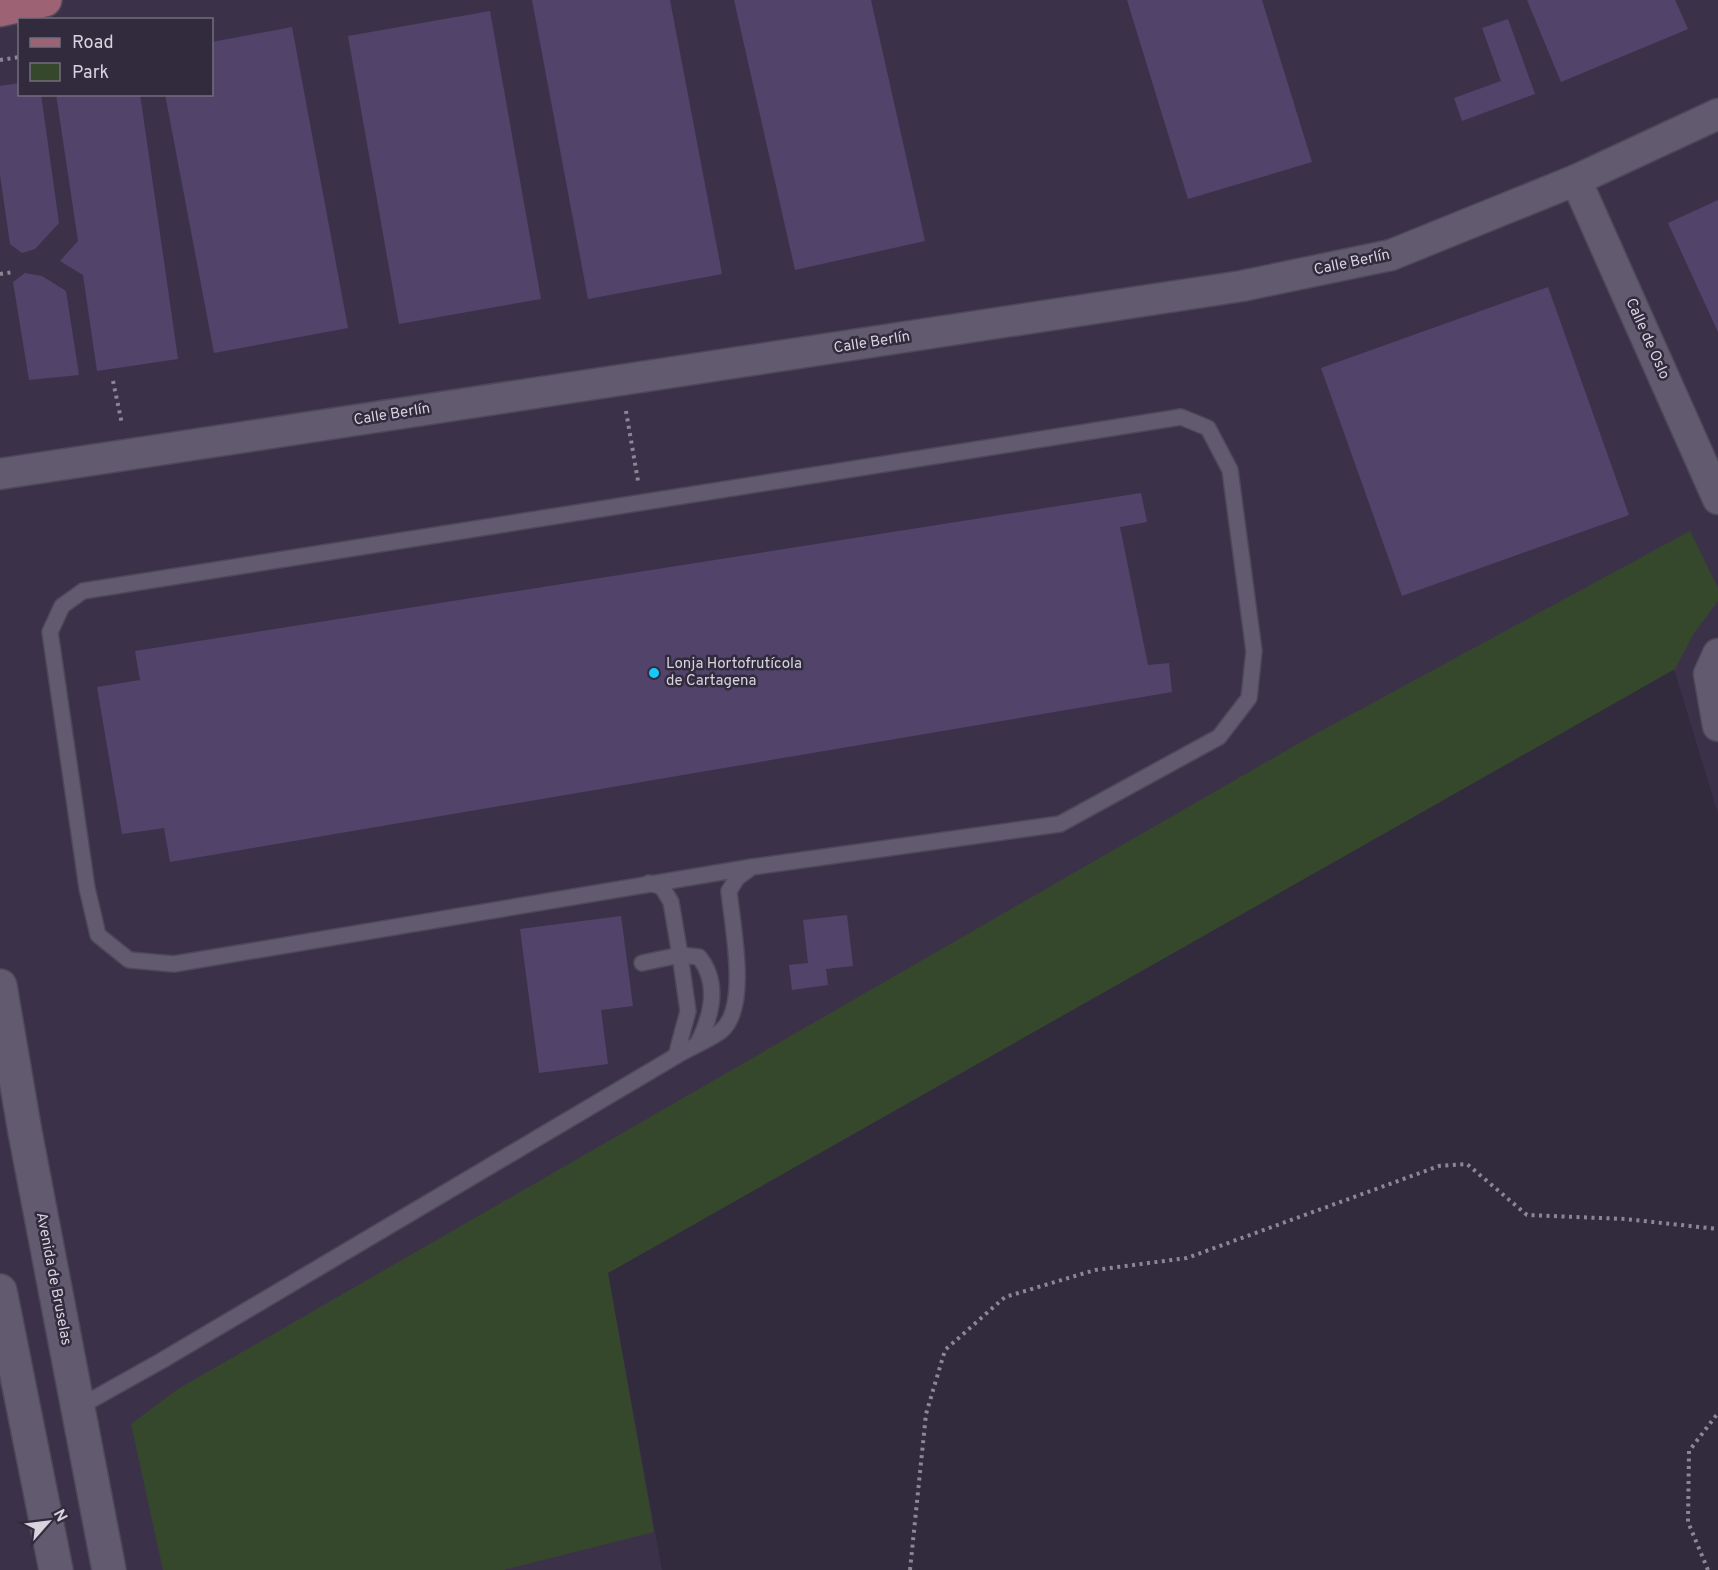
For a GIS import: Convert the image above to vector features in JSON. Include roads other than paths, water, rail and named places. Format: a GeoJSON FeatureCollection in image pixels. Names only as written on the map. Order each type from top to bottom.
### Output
{"type":"FeatureCollection","features":[{"type":"Feature","properties":{"kind":"main road"},"geometry":{"type":"LineString","coordinates":[[0,10],[45,0]]}},
{"type":"Feature","properties":{"kind":"main road","name":"Avenida de Bruselas"},"geometry":{"type":"LineString","coordinates":[[0,986],[7,1070],[109,1570]]}},
{"type":"Feature","properties":{"kind":"main road"},"geometry":{"type":"LineString","coordinates":[[0,1291],[56,1570]]}},
{"type":"Feature","properties":{"kind":"main road"},"geometry":{"type":"LineString","coordinates":[[28,1422],[77,1408]]}},
{"type":"Feature","properties":{"kind":"street","name":"Calle Berlín"},"geometry":{"type":"LineString","coordinates":[[0,474],[1242,286],[1391,255],[1576,180],[1718,114]]}},
{"type":"Feature","properties":{"kind":"street","name":"Calle de Oslo"},"geometry":{"type":"LineString","coordinates":[[1576,180],[1718,499]]}},
{"type":"Feature","properties":{"kind":"street"},"geometry":{"type":"LineString","coordinates":[[1718,654],[1709,674],[1718,726]]}},
{"type":"Feature","properties":{"kind":"lane"},"geometry":{"type":"LineString","coordinates":[[1181,417],[1208,428],[1230,470],[1254,651],[1250,698],[1219,737],[1060,824],[752,867],[174,964],[129,960],[98,934],[87,888],[51,632],[62,606],[83,591],[1181,417]]}},
{"type":"Feature","properties":{"kind":"lane"},"geometry":{"type":"LineString","coordinates":[[77,1408],[172,1355],[675,1056],[721,1031],[734,1013],[738,990],[729,891],[737,878],[752,867]]}},
{"type":"Feature","properties":{"kind":"lane"},"geometry":{"type":"LineString","coordinates":[[649,883],[662,887],[671,902],[680,955],[688,1011],[675,1056]]}},
{"type":"Feature","properties":{"kind":"lane"},"geometry":{"type":"LineString","coordinates":[[642,963],[680,955],[699,957],[708,968],[712,997],[708,1024],[698,1043]]}},
{"type":"Feature","properties":{"kind":"place","name":"Lonja Hortofrutícola de Cartagena"},"geometry":{"type":"Point","coordinates":[654,673]}}]}
